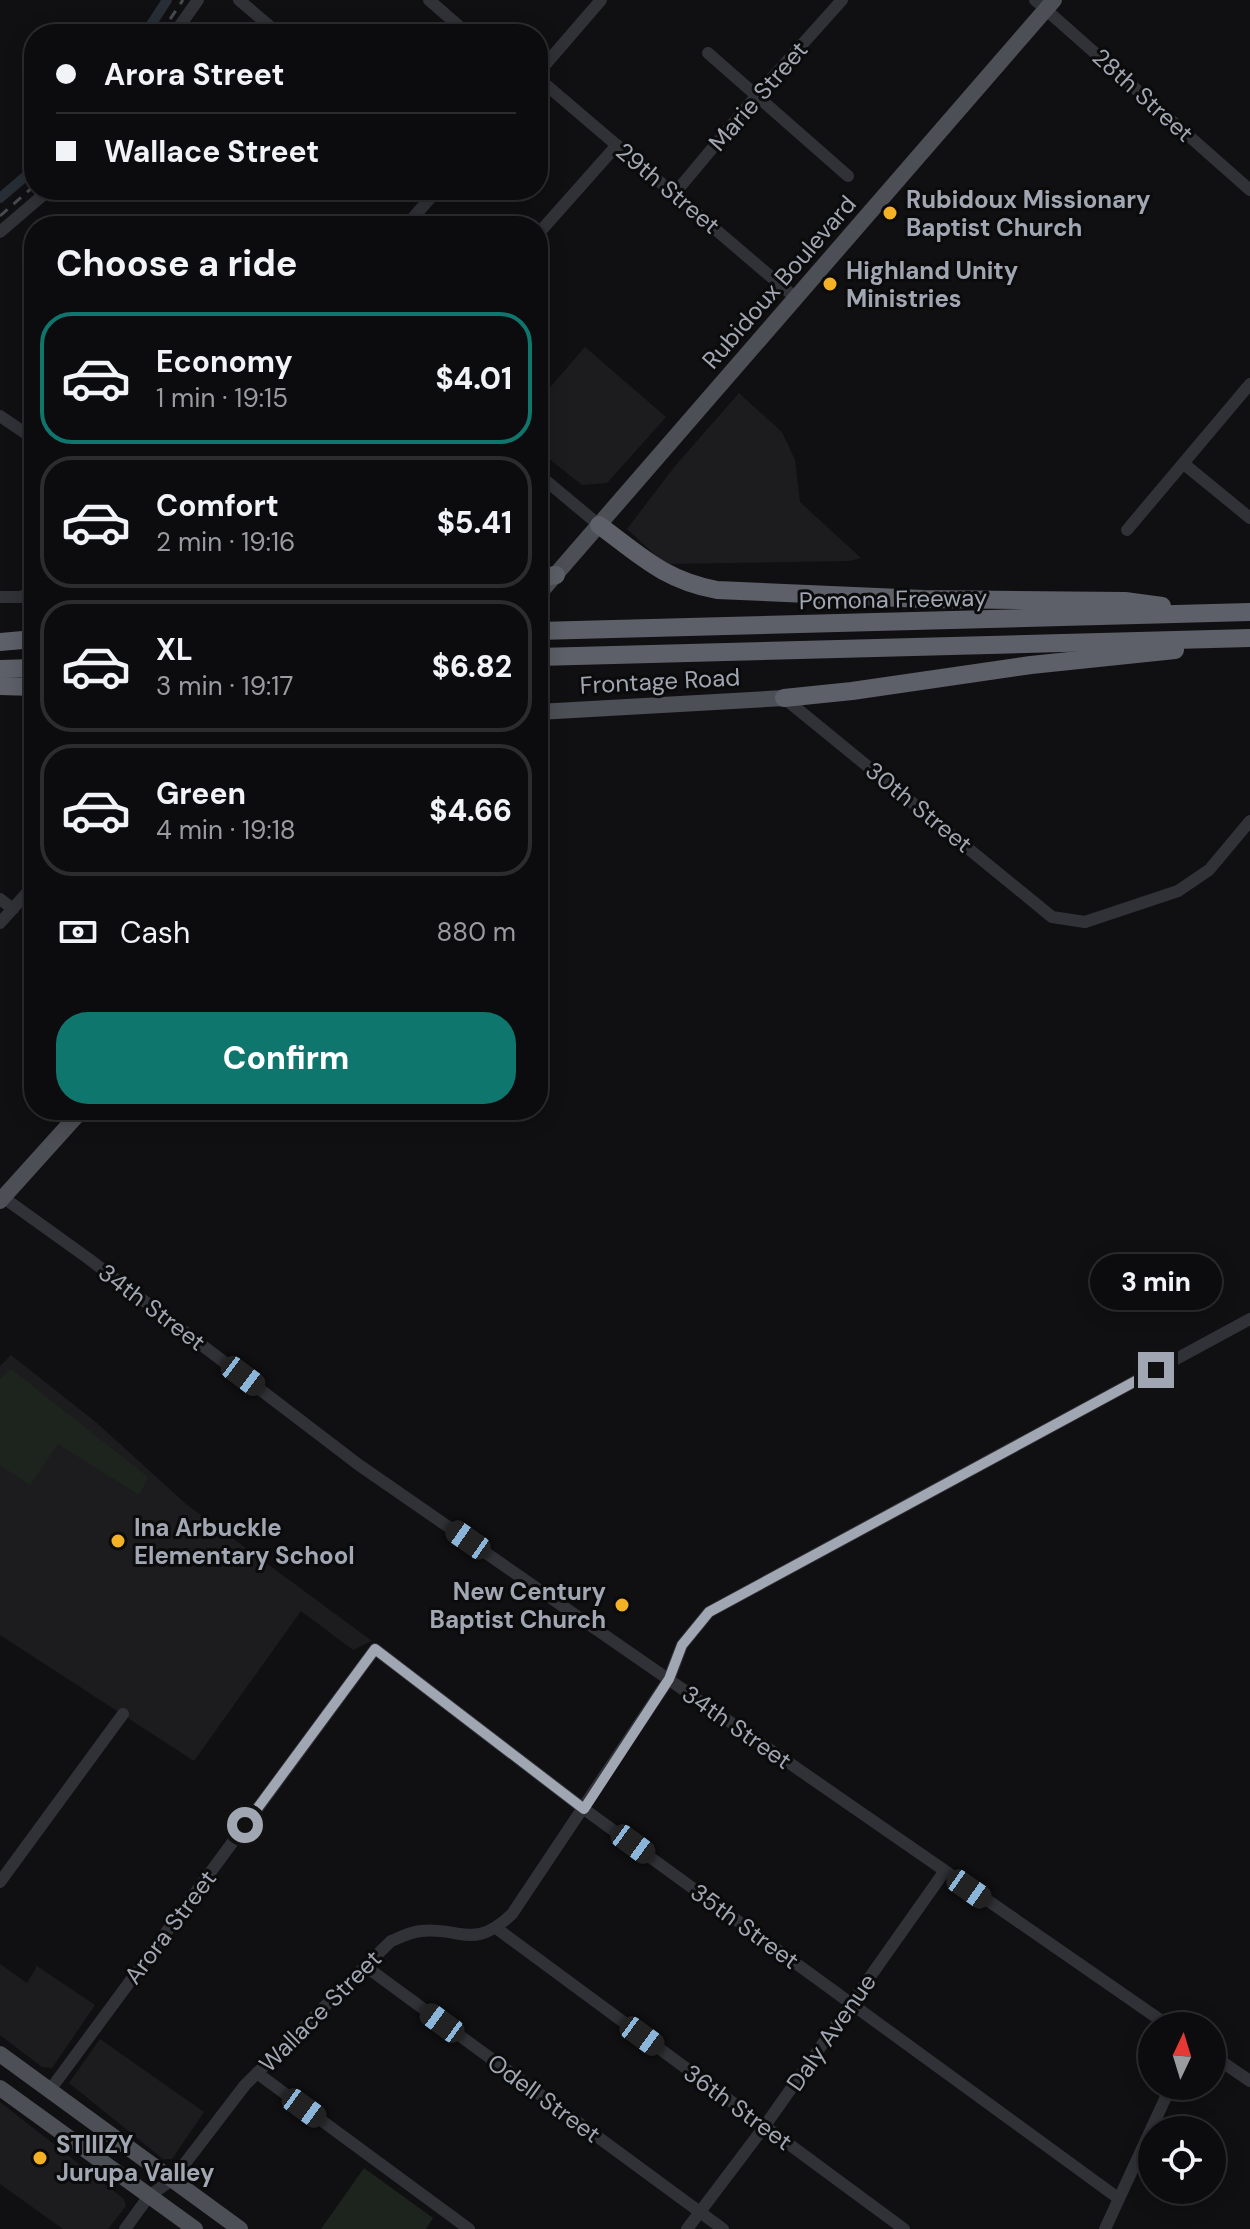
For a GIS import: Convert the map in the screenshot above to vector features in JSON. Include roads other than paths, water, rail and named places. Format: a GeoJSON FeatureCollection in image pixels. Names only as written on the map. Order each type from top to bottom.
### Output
{"type":"FeatureCollection","features":[{"type":"Feature","properties":{"kind":"highway"},"geometry":{"type":"LineString","coordinates":[[599,525],[663,574],[688,584],[717,590],[923,599],[1125,601],[1216,613]]}},
{"type":"Feature","properties":{"kind":"highway","name":"Pomona Freeway"},"geometry":{"type":"LineString","coordinates":[[548,631],[1250,612]]}},
{"type":"Feature","properties":{"kind":"highway"},"geometry":{"type":"LineString","coordinates":[[0,642],[24,640]]}},
{"type":"Feature","properties":{"kind":"highway"},"geometry":{"type":"LineString","coordinates":[[784,698],[1031,665],[1250,641]]}},
{"type":"Feature","properties":{"kind":"highway","name":"Pomona Freeway"},"geometry":{"type":"LineString","coordinates":[[548,657],[1250,641]]}},
{"type":"Feature","properties":{"kind":"highway"},"geometry":{"type":"LineString","coordinates":[[0,669],[24,668]]}},
{"type":"Feature","properties":{"kind":"highway"},"geometry":{"type":"LineString","coordinates":[[0,686],[24,687]]}},
{"type":"Feature","properties":{"kind":"main road","name":"Rubidoux Boulevard"},"geometry":{"type":"LineString","coordinates":[[548,575],[599,525],[797,299],[1045,3]]}},
{"type":"Feature","properties":{"kind":"main road","name":"Frontage Road"},"geometry":{"type":"LineString","coordinates":[[548,711],[784,698]]}},
{"type":"Feature","properties":{"kind":"main road"},"geometry":{"type":"LineString","coordinates":[[1,1198],[73,1120]]}},
{"type":"Feature","properties":{"kind":"main road"},"geometry":{"type":"LineString","coordinates":[[0,2054],[240,2229]]}},
{"type":"Feature","properties":{"kind":"main road"},"geometry":{"type":"LineString","coordinates":[[0,2088],[195,2229]]}},
{"type":"Feature","properties":{"kind":"street"},"geometry":{"type":"LineString","coordinates":[[181,24],[198,0]]}},
{"type":"Feature","properties":{"kind":"street"},"geometry":{"type":"LineString","coordinates":[[239,0],[267,24]]}},
{"type":"Feature","properties":{"kind":"street"},"geometry":{"type":"LineString","coordinates":[[429,0],[457,24]]}},
{"type":"Feature","properties":{"kind":"street"},"geometry":{"type":"LineString","coordinates":[[548,64],[601,0]]}},
{"type":"Feature","properties":{"kind":"street","name":"Marie Street"},"geometry":{"type":"LineString","coordinates":[[675,193],[842,0]]}},
{"type":"Feature","properties":{"kind":"street","name":"28th Street"},"geometry":{"type":"LineString","coordinates":[[1045,3],[1250,190]]}},
{"type":"Feature","properties":{"kind":"street"},"geometry":{"type":"LineString","coordinates":[[708,53],[848,176]]}},
{"type":"Feature","properties":{"kind":"street","name":"29th Street"},"geometry":{"type":"LineString","coordinates":[[548,85],[797,299]]}},
{"type":"Feature","properties":{"kind":"street"},"geometry":{"type":"LineString","coordinates":[[548,223],[617,145]]}},
{"type":"Feature","properties":{"kind":"street"},"geometry":{"type":"LineString","coordinates":[[0,232],[37,200]]}},
{"type":"Feature","properties":{"kind":"street"},"geometry":{"type":"LineString","coordinates":[[415,216],[428,200]]}},
{"type":"Feature","properties":{"kind":"street"},"geometry":{"type":"LineString","coordinates":[[1127,530],[1250,384]]}},
{"type":"Feature","properties":{"kind":"street"},"geometry":{"type":"LineString","coordinates":[[0,416],[24,432]]}},
{"type":"Feature","properties":{"kind":"street"},"geometry":{"type":"LineString","coordinates":[[1184,464],[1250,518]]}},
{"type":"Feature","properties":{"kind":"street"},"geometry":{"type":"LineString","coordinates":[[548,482],[599,525]]}},
{"type":"Feature","properties":{"kind":"street"},"geometry":{"type":"LineString","coordinates":[[0,597],[24,595]]}},
{"type":"Feature","properties":{"kind":"street","name":"30th Street"},"geometry":{"type":"LineString","coordinates":[[784,698],[1052,917],[1085,922],[1178,891],[1209,870],[1250,821]]}},
{"type":"Feature","properties":{"kind":"street"},"geometry":{"type":"LineString","coordinates":[[0,923],[24,896]]}},
{"type":"Feature","properties":{"kind":"street"},"geometry":{"type":"LineString","coordinates":[[0,899],[13,909]]}},
{"type":"Feature","properties":{"kind":"street","name":"34th Street"},"geometry":{"type":"LineString","coordinates":[[1,1198],[89,1259],[359,1465],[1149,2012]]}},
{"type":"Feature","properties":{"kind":"street"},"geometry":{"type":"LineString","coordinates":[[496,1928],[512,1914],[584,1809],[669,1679],[682,1645],[709,1612],[1250,1319]]}},
{"type":"Feature","properties":{"kind":"street","name":"35th Street"},"geometry":{"type":"LineString","coordinates":[[375,1649],[584,1809],[1118,2198]]}},
{"type":"Feature","properties":{"kind":"street","name":"Arora Street"},"geometry":{"type":"LineString","coordinates":[[50,2090],[375,1649]]}},
{"type":"Feature","properties":{"kind":"street"},"geometry":{"type":"LineString","coordinates":[[0,1882],[123,1714]]}},
{"type":"Feature","properties":{"kind":"street","name":"Daly Avenue"},"geometry":{"type":"LineString","coordinates":[[687,2229],[764,2127],[944,1872]]}},
{"type":"Feature","properties":{"kind":"street","name":"Wallace Street"},"geometry":{"type":"LineString","coordinates":[[125,2229],[149,2196],[173,2179],[229,2104],[257,2073],[391,1941],[423,1931],[467,1936],[496,1928]]}},
{"type":"Feature","properties":{"kind":"street","name":"36th Street"},"geometry":{"type":"LineString","coordinates":[[496,1928],[904,2229]]}},
{"type":"Feature","properties":{"kind":"street","name":"Odell Street"},"geometry":{"type":"LineString","coordinates":[[365,1966],[723,2229]]}},
{"type":"Feature","properties":{"kind":"street"},"geometry":{"type":"LineString","coordinates":[[1226,2065],[1250,2081]]}},
{"type":"Feature","properties":{"kind":"street"},"geometry":{"type":"LineString","coordinates":[[257,2073],[469,2229]]}},
{"type":"Feature","properties":{"kind":"street"},"geometry":{"type":"LineString","coordinates":[[1105,2229],[1164,2100]]}},
{"type":"Feature","properties":{"kind":"waterway"},"geometry":{"type":"LineString","coordinates":[[151,24],[167,0]]}},
{"type":"Feature","properties":{"kind":"waterway"},"geometry":{"type":"LineString","coordinates":[[0,198],[24,178]]}},
{"type":"Feature","properties":{"kind":"railway"},"geometry":{"type":"LineString","coordinates":[[167,24],[183,0]]}},
{"type":"Feature","properties":{"kind":"railway"},"geometry":{"type":"LineString","coordinates":[[0,216],[24,195]]}},
{"type":"Feature","properties":{"kind":"place","name":"Rubidoux Missionary Baptist Church"},"geometry":{"type":"Point","coordinates":[890,213]}},
{"type":"Feature","properties":{"kind":"place","name":"Highland Unity Ministries"},"geometry":{"type":"Point","coordinates":[830,284]}},
{"type":"Feature","properties":{"kind":"place","name":"Ina Arbuckle Elementary School"},"geometry":{"type":"Point","coordinates":[118,1541]}},
{"type":"Feature","properties":{"kind":"place","name":"New Century Baptist Church"},"geometry":{"type":"Point","coordinates":[622,1605]}},
{"type":"Feature","properties":{"kind":"place","name":"STIIIZY Jurupa Valley"},"geometry":{"type":"Point","coordinates":[40,2158]}}]}
